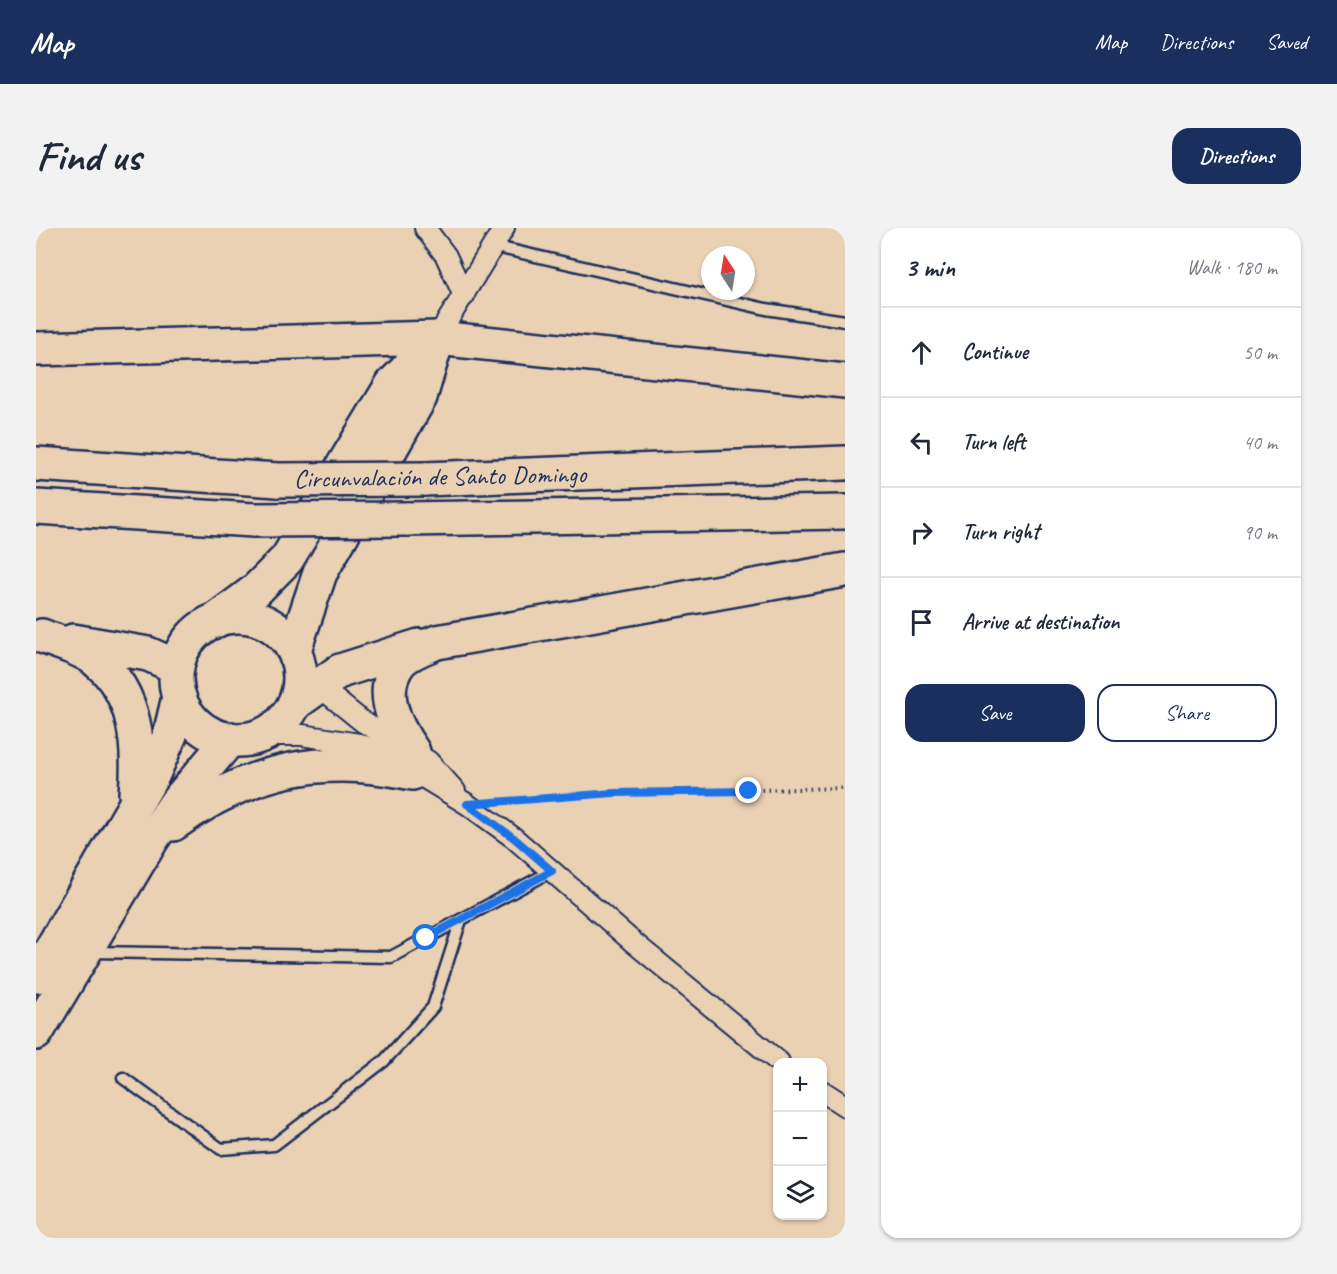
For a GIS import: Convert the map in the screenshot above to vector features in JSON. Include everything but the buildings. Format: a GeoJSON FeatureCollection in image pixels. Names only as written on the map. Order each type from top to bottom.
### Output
{"type":"FeatureCollection","features":[{"type":"Feature","properties":{"kind":"highway"},"geometry":{"type":"LineString","coordinates":[[36,976],[153,774],[170,735],[178,682],[190,639],[255,591],[287,559],[392,385],[437,338]]}},
{"type":"Feature","properties":{"kind":"highway"},"geometry":{"type":"LineString","coordinates":[[39,635],[148,654],[178,682],[193,721],[216,736],[241,740],[263,735],[276,727],[302,678],[328,557],[420,397],[437,338]]}},
{"type":"Feature","properties":{"kind":"highway"},"geometry":{"type":"LineString","coordinates":[[36,349],[437,338],[845,381]]}},
{"type":"Feature","properties":{"kind":"highway","name":"Circunvalación de Santo Domingo"},"geometry":{"type":"LineString","coordinates":[[36,464],[278,480],[424,479],[845,463]]}},
{"type":"Feature","properties":{"kind":"highway","name":"Circunvalación de Santo Domingo"},"geometry":{"type":"LineString","coordinates":[[36,507],[254,520],[845,512]]}},
{"type":"Feature","properties":{"kind":"highway"},"geometry":{"type":"LineString","coordinates":[[302,678],[340,671],[359,663],[437,642],[845,570]]}},
{"type":"Feature","properties":{"kind":"highway"},"geometry":{"type":"LineString","coordinates":[[214,621],[240,616],[266,623],[282,634],[302,678]]}},
{"type":"Feature","properties":{"kind":"highway"},"geometry":{"type":"LineString","coordinates":[[39,635],[97,660],[116,683],[132,716],[139,746],[135,804]]}},
{"type":"Feature","properties":{"kind":"highway"},"geometry":{"type":"LineString","coordinates":[[152,839],[204,803],[231,789],[276,772],[316,765],[413,762],[394,722],[389,701],[391,679],[400,662],[413,652],[437,642]]}},
{"type":"Feature","properties":{"kind":"highway"},"geometry":{"type":"LineString","coordinates":[[36,1033],[152,839],[176,803],[230,739]]}},
{"type":"Feature","properties":{"kind":"street"},"geometry":{"type":"LineString","coordinates":[[425,228],[446,256],[464,296]]}},
{"type":"Feature","properties":{"kind":"street"},"geometry":{"type":"LineString","coordinates":[[437,338],[504,228]]}},
{"type":"Feature","properties":{"kind":"street"},"geometry":{"type":"LineString","coordinates":[[302,678],[413,762]]}},
{"type":"Feature","properties":{"kind":"street"},"geometry":{"type":"LineString","coordinates":[[263,735],[302,735],[359,744],[413,762],[428,761],[467,804],[514,838],[775,1058]]}},
{"type":"Feature","properties":{"kind":"street"},"geometry":{"type":"LineString","coordinates":[[827,1094],[845,1106]]}},
{"type":"Feature","properties":{"kind":"lane"},"geometry":{"type":"LineString","coordinates":[[492,246],[766,309],[845,321]]}},
{"type":"Feature","properties":{"kind":"lane"},"geometry":{"type":"LineString","coordinates":[[84,952],[391,957],[552,871]]}},
{"type":"Feature","properties":{"kind":"lane"},"geometry":{"type":"LineString","coordinates":[[123,1078],[221,1149],[274,1145],[384,1061],[433,1006],[461,920]]}},
{"type":"Feature","properties":{"kind":"path"},"geometry":{"type":"LineString","coordinates":[[467,804],[614,793],[845,788]]}},
{"type":"Feature","properties":{"kind":"route"},"geometry":{"type":"LineString","coordinates":[[426,938],[552,871],[514,838],[467,804],[614,793],[749,791]]}}]}
